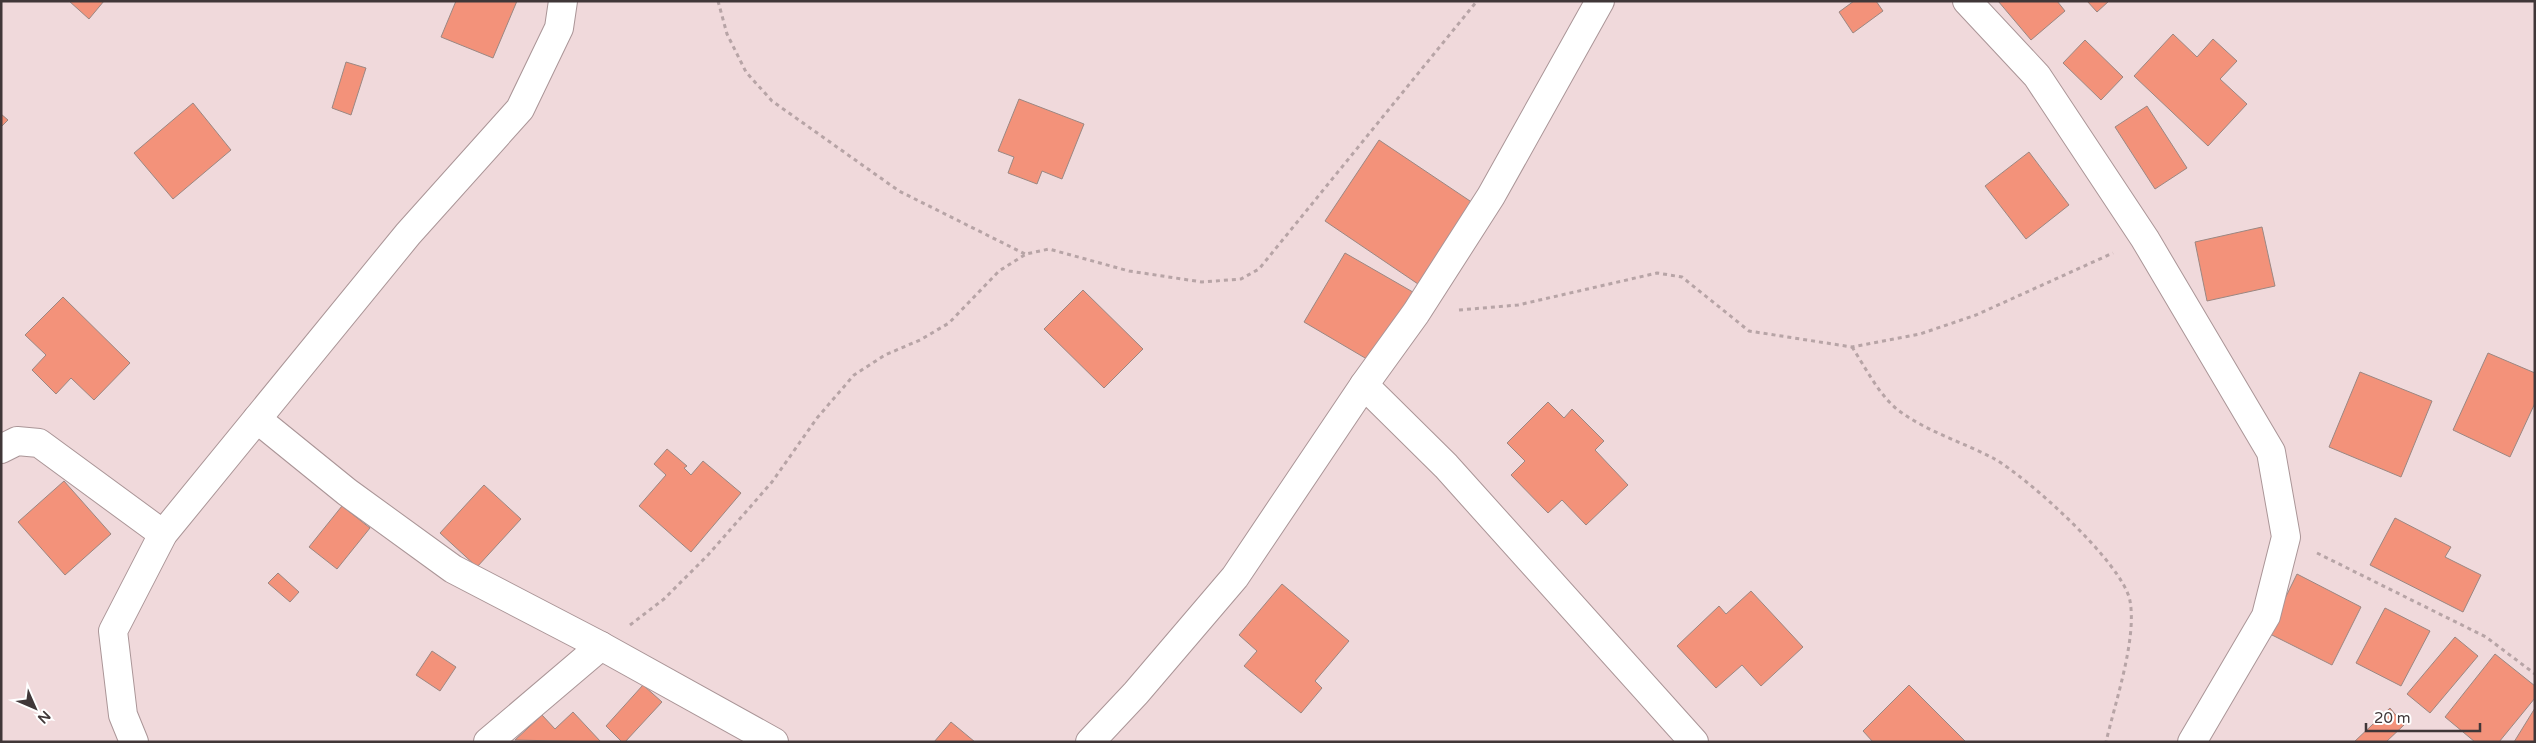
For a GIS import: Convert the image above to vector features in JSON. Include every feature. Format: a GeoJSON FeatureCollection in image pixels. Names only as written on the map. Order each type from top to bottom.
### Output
{"type":"FeatureCollection","features":[{"type":"Feature","properties":{"kind":"street"},"geometry":{"type":"LineString","coordinates":[[134,742],[124,715],[113,631],[163,534],[408,234],[520,109],[559,28],[563,1]]}},
{"type":"Feature","properties":{"kind":"street"},"geometry":{"type":"LineString","coordinates":[[1090,742],[1136,693],[1235,577],[1364,386],[1416,313],[1491,196],[1600,1]]}},
{"type":"Feature","properties":{"kind":"street"},"geometry":{"type":"LineString","coordinates":[[1967,1],[2037,76],[2145,239],[2271,452],[2286,537],[2266,616],[2192,742]]}},
{"type":"Feature","properties":{"kind":"street"},"geometry":{"type":"LineString","coordinates":[[1364,386],[1446,466],[1694,742]]}},
{"type":"Feature","properties":{"kind":"street"},"geometry":{"type":"LineString","coordinates":[[257,419],[346,492],[453,569],[601,646],[774,742]]}},
{"type":"Feature","properties":{"kind":"street"},"geometry":{"type":"LineString","coordinates":[[7,440],[39,443],[163,534]]}},
{"type":"Feature","properties":{"kind":"street"},"geometry":{"type":"LineString","coordinates":[[488,742],[601,646]]}},
{"type":"Feature","properties":{"kind":"path"},"geometry":{"type":"LineString","coordinates":[[718,1],[727,34],[746,72],[772,101],[899,191],[1026,254]]}},
{"type":"Feature","properties":{"kind":"path"},"geometry":{"type":"LineString","coordinates":[[601,646],[664,599],[708,555],[772,482],[817,418],[854,375],[885,355],[920,340],[949,323],[999,271],[1026,254],[1049,250],[1129,271],[1202,282],[1240,280],[1259,269],[1477,1]]}},
{"type":"Feature","properties":{"kind":"path"},"geometry":{"type":"LineString","coordinates":[[1416,313],[1518,306],[1657,273],[1682,277],[1749,332],[1852,347],[1920,334],[1976,315],[2145,239]]}},
{"type":"Feature","properties":{"kind":"path"},"geometry":{"type":"LineString","coordinates":[[1852,347],[1888,400],[1901,413],[1995,459],[2054,504],[2111,564],[2130,600],[2130,639],[2106,742]]}},
{"type":"Feature","properties":{"kind":"path"},"geometry":{"type":"LineString","coordinates":[[2286,537],[2486,638],[2535,674]]}},
{"type":"Feature","properties":{"kind":"building"},"geometry":{"type":"Polygon","coordinates":[[[69,1],[104,1],[89,19],[69,1]]]}},
{"type":"Feature","properties":{"kind":"building"},"geometry":{"type":"Polygon","coordinates":[[[456,1],[517,1],[493,58],[441,37],[456,1]]]}},
{"type":"Feature","properties":{"kind":"building"},"geometry":{"type":"Polygon","coordinates":[[[1854,1],[1876,1],[1883,11],[1853,33],[1839,12],[1854,1]]]}},
{"type":"Feature","properties":{"kind":"building"},"geometry":{"type":"Polygon","coordinates":[[[1998,1],[2057,1],[2065,11],[2031,40],[1998,1]]]}},
{"type":"Feature","properties":{"kind":"building"},"geometry":{"type":"Polygon","coordinates":[[[2087,1],[2109,1],[2097,12],[2087,1]]]}},
{"type":"Feature","properties":{"kind":"building"},"geometry":{"type":"Polygon","coordinates":[[[2173,34],[2197,57],[2213,39],[2237,61],[2220,79],[2247,104],[2208,146],[2134,76],[2173,34]]]}},
{"type":"Feature","properties":{"kind":"building"},"geometry":{"type":"Polygon","coordinates":[[[2085,40],[2123,77],[2101,100],[2063,63],[2085,40]]]}},
{"type":"Feature","properties":{"kind":"building"},"geometry":{"type":"Polygon","coordinates":[[[346,62],[366,68],[351,115],[332,108],[346,62]]]}},
{"type":"Feature","properties":{"kind":"building"},"geometry":{"type":"Polygon","coordinates":[[[1019,99],[1084,124],[1062,179],[1042,171],[1037,184],[1008,173],[1014,157],[998,151],[1019,99]]]}},
{"type":"Feature","properties":{"kind":"building"},"geometry":{"type":"Polygon","coordinates":[[[193,103],[231,150],[173,199],[134,153],[193,103]]]}},
{"type":"Feature","properties":{"kind":"building"},"geometry":{"type":"Polygon","coordinates":[[[2147,106],[2187,168],[2155,189],[2115,127],[2147,106]]]}},
{"type":"Feature","properties":{"kind":"building"},"geometry":{"type":"Polygon","coordinates":[[[1,114],[8,120],[1,127],[1,114]]]}},
{"type":"Feature","properties":{"kind":"building"},"geometry":{"type":"Polygon","coordinates":[[[1379,140],[1473,203],[1418,284],[1325,221],[1379,140]]]}},
{"type":"Feature","properties":{"kind":"building"},"geometry":{"type":"Polygon","coordinates":[[[2029,152],[2069,205],[2026,239],[1985,186],[2029,152]]]}},
{"type":"Feature","properties":{"kind":"building"},"geometry":{"type":"Polygon","coordinates":[[[2262,227],[2275,286],[2207,301],[2195,242],[2262,227]]]}},
{"type":"Feature","properties":{"kind":"building"},"geometry":{"type":"Polygon","coordinates":[[[1345,253],[1418,295],[1377,365],[1304,322],[1345,253]]]}},
{"type":"Feature","properties":{"kind":"building"},"geometry":{"type":"Polygon","coordinates":[[[1083,290],[1143,349],[1104,388],[1044,329],[1083,290]]]}},
{"type":"Feature","properties":{"kind":"building"},"geometry":{"type":"Polygon","coordinates":[[[63,297],[130,363],[94,400],[71,378],[56,394],[32,370],[46,355],[25,335],[63,297]]]}},
{"type":"Feature","properties":{"kind":"building"},"geometry":{"type":"Polygon","coordinates":[[[2488,353],[2535,373],[2535,403],[2510,457],[2453,430],[2488,353]]]}},
{"type":"Feature","properties":{"kind":"building"},"geometry":{"type":"Polygon","coordinates":[[[2360,372],[2432,401],[2401,477],[2329,447],[2360,372]]]}},
{"type":"Feature","properties":{"kind":"building"},"geometry":{"type":"Polygon","coordinates":[[[1548,402],[1564,418],[1572,409],[1604,441],[1595,450],[1628,485],[1586,525],[1562,500],[1548,513],[1511,475],[1525,461],[1507,443],[1548,402]]]}},
{"type":"Feature","properties":{"kind":"building"},"geometry":{"type":"Polygon","coordinates":[[[667,449],[687,466],[684,468],[691,475],[703,461],[741,493],[691,552],[639,506],[666,475],[654,464],[667,449]]]}},
{"type":"Feature","properties":{"kind":"building"},"geometry":{"type":"Polygon","coordinates":[[[64,481],[111,534],[65,575],[18,522],[64,481]]]}},
{"type":"Feature","properties":{"kind":"building"},"geometry":{"type":"Polygon","coordinates":[[[484,485],[521,519],[477,567],[440,533],[484,485]]]}},
{"type":"Feature","properties":{"kind":"building"},"geometry":{"type":"Polygon","coordinates":[[[342,506],[370,528],[337,569],[309,547],[342,506]]]}},
{"type":"Feature","properties":{"kind":"building"},"geometry":{"type":"Polygon","coordinates":[[[2395,518],[2451,547],[2445,557],[2481,575],[2463,612],[2370,565],[2395,518]]]}},
{"type":"Feature","properties":{"kind":"building"},"geometry":{"type":"Polygon","coordinates":[[[278,573],[299,592],[290,602],[268,583],[278,573]]]}},
{"type":"Feature","properties":{"kind":"building"},"geometry":{"type":"Polygon","coordinates":[[[2297,574],[2361,607],[2332,665],[2268,633],[2297,574]]]}},
{"type":"Feature","properties":{"kind":"building"},"geometry":{"type":"Polygon","coordinates":[[[1282,584],[1349,641],[1315,681],[1322,688],[1301,713],[1244,666],[1257,651],[1239,635],[1282,584]]]}},
{"type":"Feature","properties":{"kind":"building"},"geometry":{"type":"Polygon","coordinates":[[[1751,591],[1803,647],[1761,686],[1742,665],[1716,688],[1677,646],[1719,606],[1726,614],[1751,591]]]}},
{"type":"Feature","properties":{"kind":"building"},"geometry":{"type":"Polygon","coordinates":[[[2385,608],[2430,631],[2401,686],[2356,663],[2385,608]]]}},
{"type":"Feature","properties":{"kind":"building"},"geometry":{"type":"Polygon","coordinates":[[[2455,637],[2478,656],[2430,713],[2407,694],[2455,637]]]}},
{"type":"Feature","properties":{"kind":"building"},"geometry":{"type":"Polygon","coordinates":[[[432,651],[456,667],[440,691],[416,675],[432,651]]]}},
{"type":"Feature","properties":{"kind":"building"},"geometry":{"type":"Polygon","coordinates":[[[2495,654],[2535,686],[2535,698],[2499,742],[2475,742],[2445,717],[2495,654]]]}},
{"type":"Feature","properties":{"kind":"building"},"geometry":{"type":"Polygon","coordinates":[[[643,685],[662,702],[625,742],[622,742],[606,726],[643,685]]]}},
{"type":"Feature","properties":{"kind":"building"},"geometry":{"type":"Polygon","coordinates":[[[1909,685],[1966,742],[1873,742],[1863,731],[1909,685]]]}},
{"type":"Feature","properties":{"kind":"building"},"geometry":{"type":"Polygon","coordinates":[[[2390,708],[2404,725],[2386,742],[2354,742],[2390,708]]]}},
{"type":"Feature","properties":{"kind":"building"},"geometry":{"type":"Polygon","coordinates":[[[2535,708],[2535,742],[2514,742],[2535,708]]]}},
{"type":"Feature","properties":{"kind":"building"},"geometry":{"type":"Polygon","coordinates":[[[573,712],[601,742],[515,740],[542,715],[555,729],[573,712]]]}},
{"type":"Feature","properties":{"kind":"building"},"geometry":{"type":"Polygon","coordinates":[[[951,722],[975,742],[934,742],[951,722]]]}}]}
